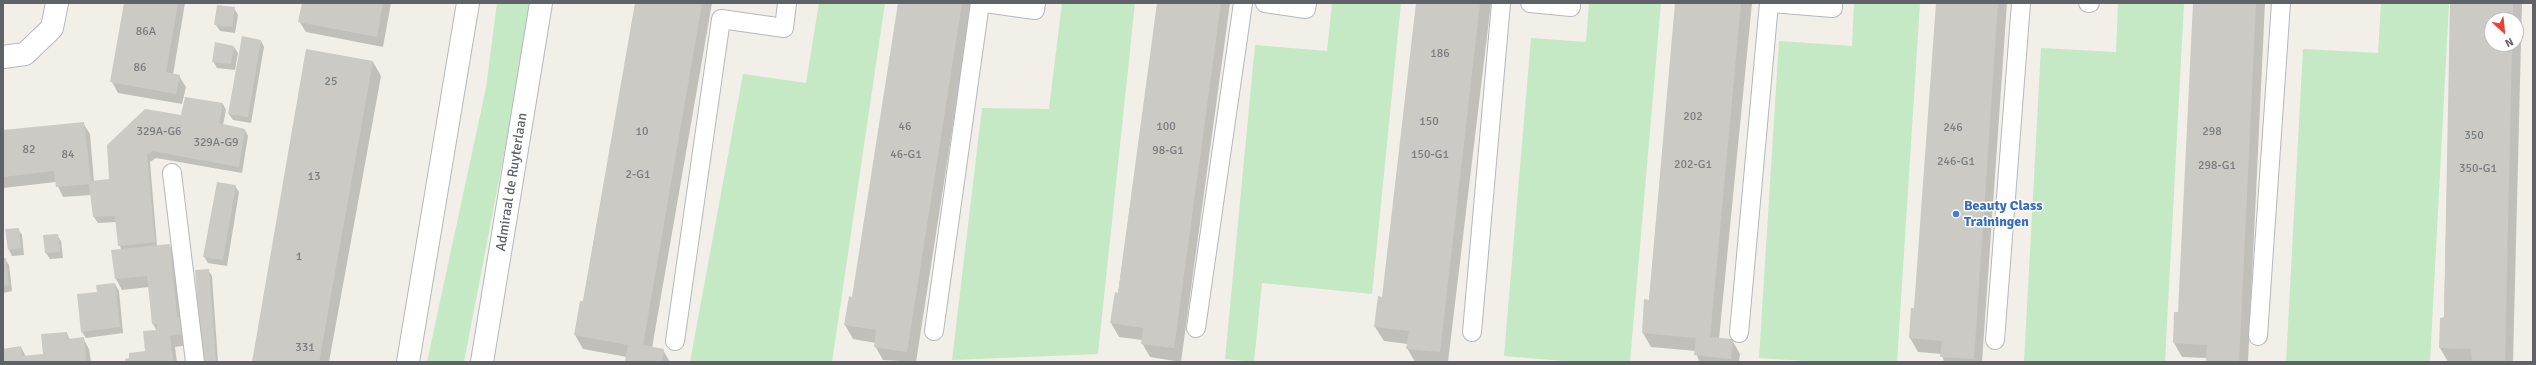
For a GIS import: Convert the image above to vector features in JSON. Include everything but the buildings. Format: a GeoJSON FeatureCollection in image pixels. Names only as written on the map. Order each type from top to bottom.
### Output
{"type":"FeatureCollection","features":[{"type":"Feature","properties":{"kind":"street"},"geometry":{"type":"LineString","coordinates":[[3,57],[25,54],[52,28],[57,3]]}},
{"type":"Feature","properties":{"kind":"street"},"geometry":{"type":"LineString","coordinates":[[408,362],[468,3]]}},
{"type":"Feature","properties":{"kind":"street","name":"Admiraal de Ruyterlaan"},"geometry":{"type":"LineString","coordinates":[[482,362],[542,3]]}},
{"type":"Feature","properties":{"kind":"lane"},"geometry":{"type":"LineString","coordinates":[[675,340],[721,19],[784,28],[787,3]]}},
{"type":"Feature","properties":{"kind":"lane"},"geometry":{"type":"LineString","coordinates":[[934,331],[980,3]]}},
{"type":"Feature","properties":{"kind":"lane"},"geometry":{"type":"LineString","coordinates":[[985,3],[1035,10],[1036,3]]}},
{"type":"Feature","properties":{"kind":"lane"},"geometry":{"type":"LineString","coordinates":[[1196,328],[1243,3]]}},
{"type":"Feature","properties":{"kind":"lane"},"geometry":{"type":"LineString","coordinates":[[1265,3],[1306,9],[1307,3]]}},
{"type":"Feature","properties":{"kind":"lane"},"geometry":{"type":"LineString","coordinates":[[1472,332],[1501,3]]}},
{"type":"Feature","properties":{"kind":"lane"},"geometry":{"type":"LineString","coordinates":[[1530,3],[1571,7],[1571,3]]}},
{"type":"Feature","properties":{"kind":"lane"},"geometry":{"type":"LineString","coordinates":[[1739,333],[1770,3],[1833,8],[1834,3]]}},
{"type":"Feature","properties":{"kind":"lane"},"geometry":{"type":"LineString","coordinates":[[1995,340],[2020,3]]}},
{"type":"Feature","properties":{"kind":"lane"},"geometry":{"type":"LineString","coordinates":[[2258,336],[2281,3]]}},
{"type":"Feature","properties":{"kind":"lane"},"geometry":{"type":"LineString","coordinates":[[172,173],[195,362]]}},
{"type":"Feature","properties":{"kind":"green space"},"geometry":{"type":"Polygon","coordinates":[[[497,3],[533,3],[464,362],[427,362],[486,88],[497,3]]]}},
{"type":"Feature","properties":{"kind":"green space"},"geometry":{"type":"Polygon","coordinates":[[[819,3],[885,3],[832,362],[690,362],[743,74],[806,83],[819,3]]]}},
{"type":"Feature","properties":{"kind":"green space"},"geometry":{"type":"Polygon","coordinates":[[[1062,3],[1135,3],[1098,354],[952,360],[982,108],[1049,109],[1062,3]]]}},
{"type":"Feature","properties":{"kind":"green space"},"geometry":{"type":"Polygon","coordinates":[[[1332,3],[1401,3],[1372,294],[1262,283],[1254,362],[1225,359],[1255,45],[1327,51],[1332,3]]]}},
{"type":"Feature","properties":{"kind":"green space"},"geometry":{"type":"Polygon","coordinates":[[[1589,3],[1661,3],[1630,362],[1575,362],[1504,356],[1531,38],[1586,42],[1589,3]]]}},
{"type":"Feature","properties":{"kind":"green space"},"geometry":{"type":"Polygon","coordinates":[[[1854,3],[1920,3],[1897,362],[1820,362],[1759,358],[1779,41],[1852,46],[1854,3]]]}},
{"type":"Feature","properties":{"kind":"green space"},"geometry":{"type":"Polygon","coordinates":[[[2118,3],[2184,3],[2165,362],[2024,362],[2041,48],[2116,52],[2118,3]]]}},
{"type":"Feature","properties":{"kind":"green space"},"geometry":{"type":"Polygon","coordinates":[[[2381,3],[2449,3],[2430,362],[2286,362],[2303,49],[2378,53],[2381,3]]]}},
{"type":"Feature","properties":{"kind":"place","name":"Beauty Class Trainingen"},"geometry":{"type":"Point","coordinates":[1956,214]}}]}
